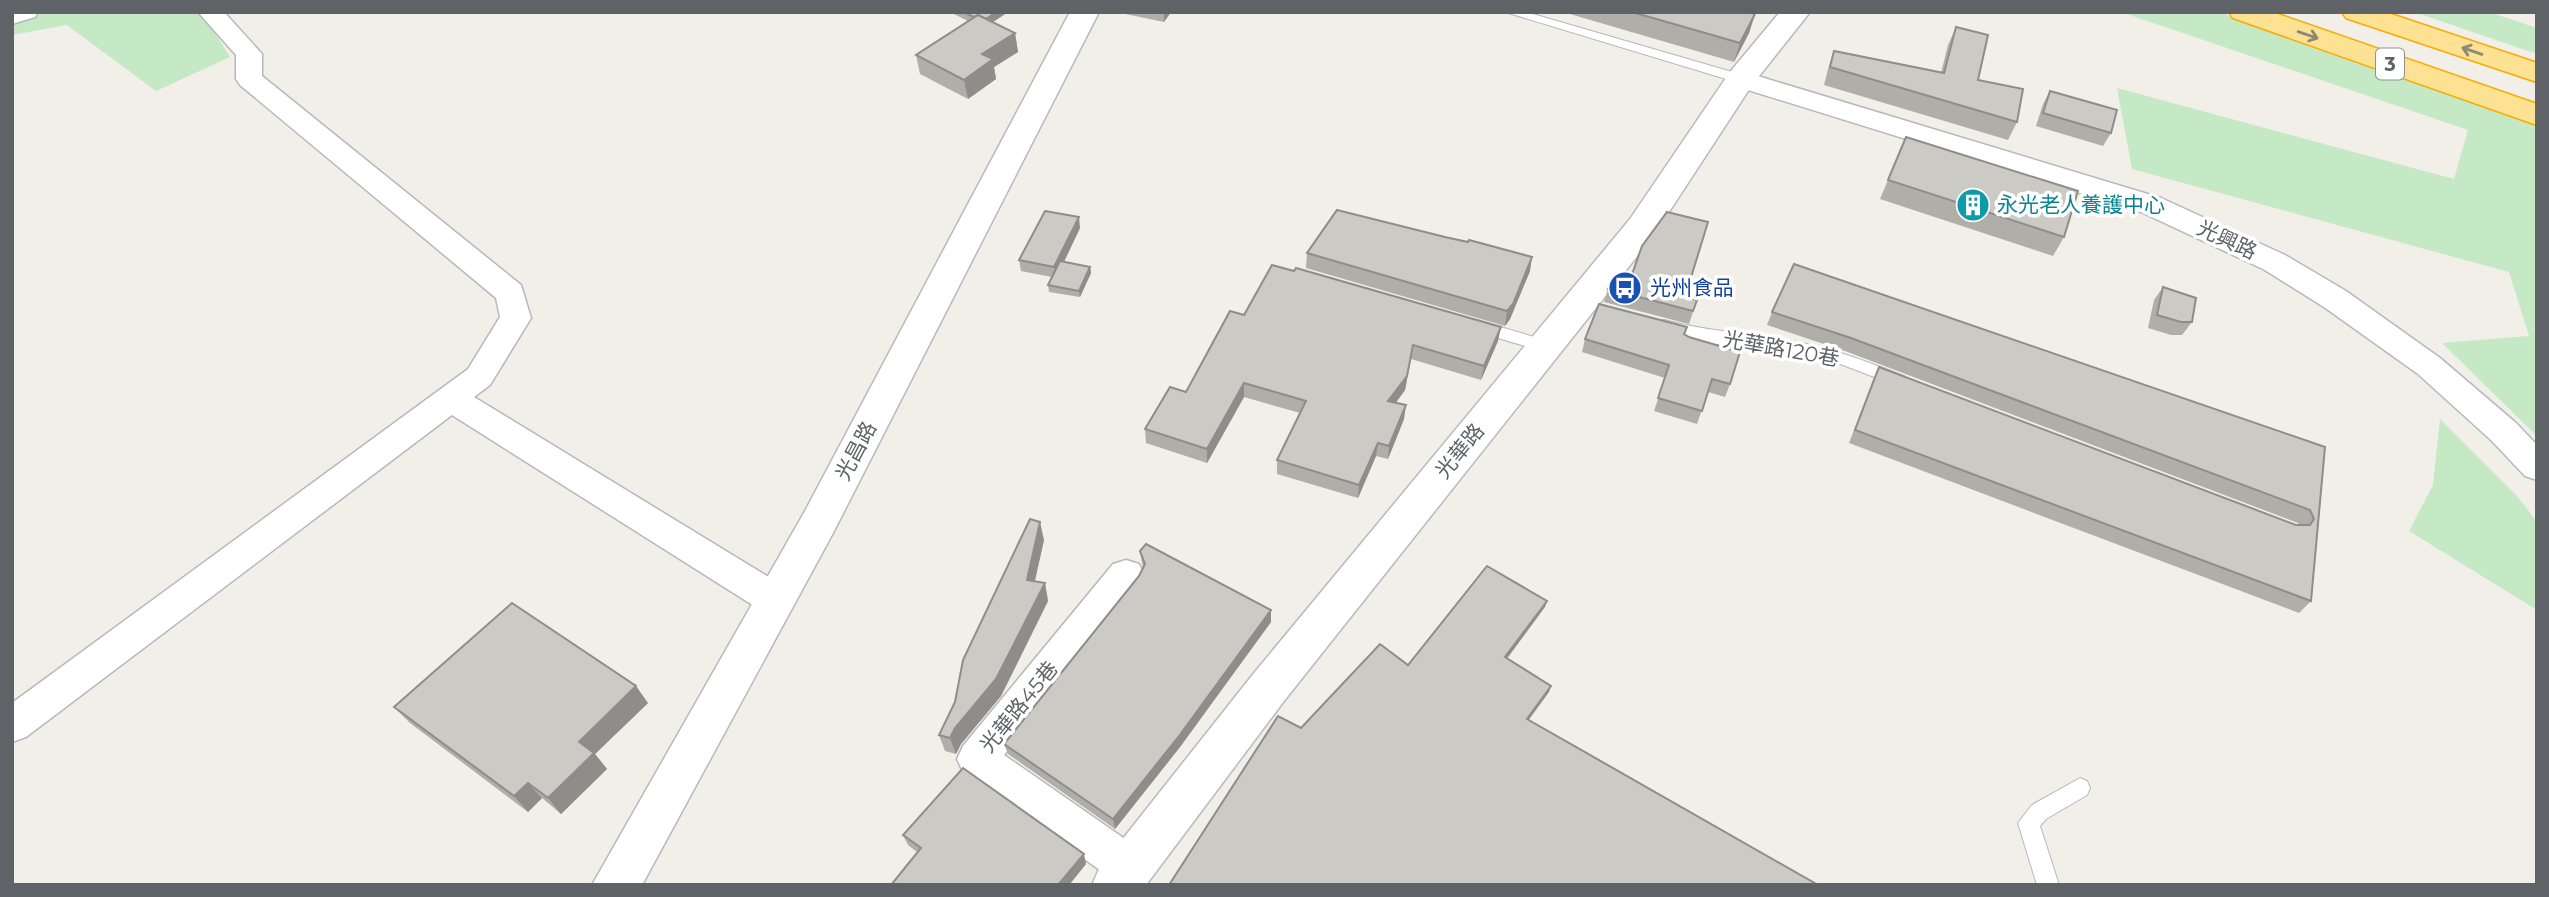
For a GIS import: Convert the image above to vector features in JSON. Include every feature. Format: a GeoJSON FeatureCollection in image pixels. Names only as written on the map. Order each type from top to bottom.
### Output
{"type":"FeatureCollection","features":[{"type":"Feature","properties":{"kind":"highway","name":"3"},"geometry":{"type":"LineString","coordinates":[[2243,12],[2537,115]]}},
{"type":"Feature","properties":{"kind":"highway","name":"3"},"geometry":{"type":"LineString","coordinates":[[2356,12],[2537,73]]}},
{"type":"Feature","properties":{"kind":"street"},"geometry":{"type":"LineString","coordinates":[[12,17],[26,12]]}},
{"type":"Feature","properties":{"kind":"street"},"geometry":{"type":"LineString","coordinates":[[12,726],[479,377],[516,317],[510,292],[249,79],[250,54],[210,12]]}},
{"type":"Feature","properties":{"kind":"street","name":"光昌路"},"geometry":{"type":"LineString","coordinates":[[616,885],[819,522],[1085,12]]}},
{"type":"Feature","properties":{"kind":"street","name":"光華路"},"geometry":{"type":"LineString","coordinates":[[1123,876],[1269,687],[1545,346],[1592,307],[1741,79],[1796,12]]}},
{"type":"Feature","properties":{"kind":"street","name":"光興路"},"geometry":{"type":"LineString","coordinates":[[1741,79],[2151,205],[2274,262],[2335,299],[2429,366],[2504,432],[2537,467]]}},
{"type":"Feature","properties":{"kind":"street"},"geometry":{"type":"LineString","coordinates":[[450,398],[775,600]]}},
{"type":"Feature","properties":{"kind":"street","name":"光華路45巷"},"geometry":{"type":"LineString","coordinates":[[1123,876],[977,760],[1126,575]]}},
{"type":"Feature","properties":{"kind":"lane"},"geometry":{"type":"LineString","coordinates":[[1511,12],[1741,79]]}},
{"type":"Feature","properties":{"kind":"lane"},"geometry":{"type":"LineString","coordinates":[[1455,320],[1545,346]]}},
{"type":"Feature","properties":{"kind":"lane","name":"光華路120巷"},"geometry":{"type":"LineString","coordinates":[[1643,320],[1706,337],[1787,346],[1838,357],[1915,387]]}},
{"type":"Feature","properties":{"kind":"lane"},"geometry":{"type":"LineString","coordinates":[[2048,885],[2029,823],[2039,812],[2080,788]]}},
{"type":"Feature","properties":{"kind":"green space"},"geometry":{"type":"Polygon","coordinates":[[[39,12],[198,12],[205,17],[230,57],[156,91],[67,25],[12,35],[12,22],[39,12]]]}},
{"type":"Feature","properties":{"kind":"green space"},"geometry":{"type":"Polygon","coordinates":[[[2121,12],[2218,12],[2537,124],[2537,436],[2442,343],[2529,336],[2509,272],[2132,169],[2117,88],[2454,179],[2468,130],[2121,12]]]}},
{"type":"Feature","properties":{"kind":"green space"},"geometry":{"type":"Polygon","coordinates":[[[2414,12],[2489,12],[2537,28],[2537,54],[2414,12]]]}},
{"type":"Feature","properties":{"kind":"green space"},"geometry":{"type":"Polygon","coordinates":[[[2440,419],[2517,496],[2537,522],[2537,610],[2409,531],[2433,485],[2440,419]]]}},
{"type":"Feature","properties":{"kind":"building"},"geometry":{"type":"Polygon","coordinates":[[[963,12],[996,12],[986,19],[963,12]]]}},
{"type":"Feature","properties":{"kind":"building"},"geometry":{"type":"Polygon","coordinates":[[[1632,12],[1748,12],[1755,14],[1740,43],[1632,12]]]}},
{"type":"Feature","properties":{"kind":"building"},"geometry":{"type":"Polygon","coordinates":[[[978,15],[1015,33],[982,54],[993,59],[964,80],[916,55],[978,15]]]}},
{"type":"Feature","properties":{"kind":"building"},"geometry":{"type":"Polygon","coordinates":[[[1956,27],[1988,35],[1978,80],[2023,89],[2017,122],[1830,67],[1834,51],[1944,73],[1956,27]]]}},
{"type":"Feature","properties":{"kind":"building"},"geometry":{"type":"Polygon","coordinates":[[[2050,91],[2117,110],[2111,133],[2043,113],[2050,91]]]}},
{"type":"Feature","properties":{"kind":"building"},"geometry":{"type":"Polygon","coordinates":[[[1906,137],[2078,191],[2064,237],[1888,180],[1906,137]]]}},
{"type":"Feature","properties":{"kind":"building"},"geometry":{"type":"Polygon","coordinates":[[[1337,210],[1532,257],[1513,304],[1507,311],[1307,253],[1337,210]]]}},
{"type":"Feature","properties":{"kind":"building"},"geometry":{"type":"Polygon","coordinates":[[[1045,211],[1079,217],[1054,267],[1019,260],[1045,211]]]}},
{"type":"Feature","properties":{"kind":"building"},"geometry":{"type":"Polygon","coordinates":[[[1667,212],[1708,222],[1685,297],[1697,300],[1693,311],[1608,289],[1617,277],[1630,280],[1642,246],[1667,212]]]}},
{"type":"Feature","properties":{"kind":"building"},"geometry":{"type":"Polygon","coordinates":[[[1060,261],[1090,267],[1079,291],[1048,285],[1060,261]]]}},
{"type":"Feature","properties":{"kind":"building"},"geometry":{"type":"Polygon","coordinates":[[[1794,264],[2325,447],[2311,601],[1855,430],[1879,367],[2296,525],[2310,525],[2314,519],[2310,510],[1851,338],[1772,312],[1794,264]]]}},
{"type":"Feature","properties":{"kind":"building"},"geometry":{"type":"Polygon","coordinates":[[[1272,265],[1294,271],[1296,268],[1501,327],[1484,366],[1413,345],[1407,376],[1388,401],[1406,405],[1389,446],[1378,443],[1359,485],[1277,460],[1306,401],[1244,383],[1207,449],[1145,429],[1170,387],[1186,392],[1230,311],[1244,315],[1272,265]]]}},
{"type":"Feature","properties":{"kind":"building"},"geometry":{"type":"Polygon","coordinates":[[[2163,287],[2196,298],[2192,322],[2181,322],[2157,315],[2163,287]]]}},
{"type":"Feature","properties":{"kind":"building"},"geometry":{"type":"Polygon","coordinates":[[[1599,304],[1687,327],[1684,334],[1689,337],[1740,352],[1730,384],[1712,379],[1702,411],[1658,398],[1669,365],[1585,339],[1599,304]]]}},
{"type":"Feature","properties":{"kind":"building"},"geometry":{"type":"Polygon","coordinates":[[[1030,519],[1040,522],[1027,580],[1045,583],[996,679],[955,728],[950,738],[939,735],[955,702],[963,660],[1030,519]]]}},
{"type":"Feature","properties":{"kind":"building"},"geometry":{"type":"Polygon","coordinates":[[[1146,544],[1271,610],[1179,736],[1113,819],[1004,744],[1139,576],[1145,564],[1140,551],[1146,544]]]}},
{"type":"Feature","properties":{"kind":"building"},"geometry":{"type":"Polygon","coordinates":[[[1487,566],[1547,601],[1505,657],[1551,686],[1527,719],[1818,885],[1169,885],[1278,716],[1301,728],[1380,644],[1408,665],[1487,566]]]}},
{"type":"Feature","properties":{"kind":"building"},"geometry":{"type":"Polygon","coordinates":[[[512,603],[636,686],[579,742],[594,753],[548,798],[528,783],[514,796],[394,707],[512,603]]]}},
{"type":"Feature","properties":{"kind":"building"},"geometry":{"type":"Polygon","coordinates":[[[963,768],[1084,854],[1058,885],[891,885],[921,848],[903,835],[963,768]]]}},
{"type":"Feature","properties":{"kind":"place","name":"永光老人養護中心"},"geometry":{"type":"Point","coordinates":[1973,205]}},
{"type":"Feature","properties":{"kind":"place","name":"光州食品"},"geometry":{"type":"Point","coordinates":[1625,288]}}]}
